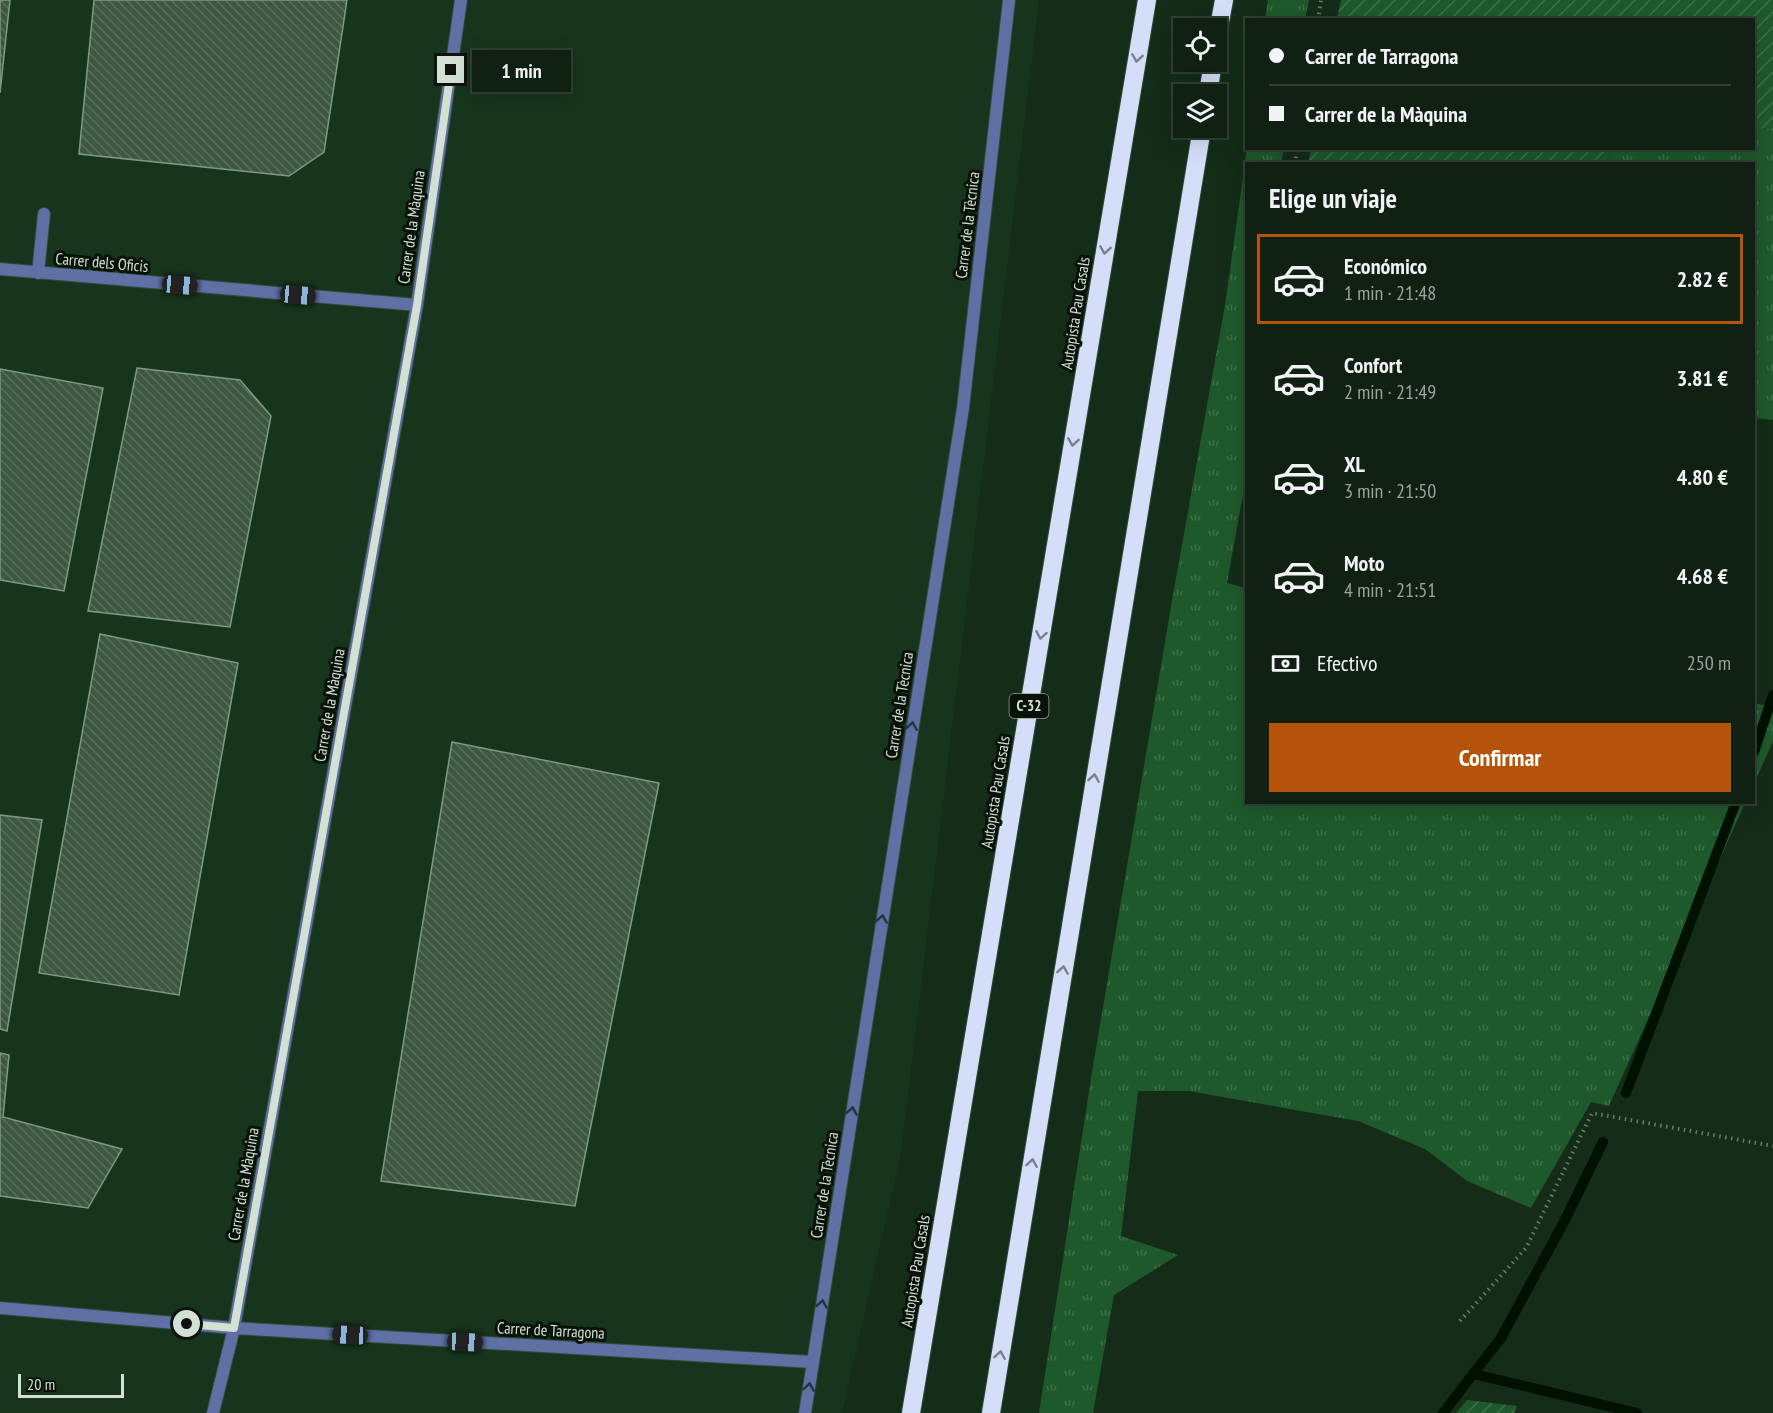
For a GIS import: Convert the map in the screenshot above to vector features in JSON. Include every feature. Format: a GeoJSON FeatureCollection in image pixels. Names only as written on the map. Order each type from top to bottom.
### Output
{"type":"FeatureCollection","features":[{"type":"Feature","properties":{"kind":"highway","name":"Autopista Pau Casals"},"geometry":{"type":"LineString","coordinates":[[911,1413],[1147,0]]}},
{"type":"Feature","properties":{"kind":"highway"},"geometry":{"type":"LineString","coordinates":[[1221,18],[1224,0]]}},
{"type":"Feature","properties":{"kind":"highway"},"geometry":{"type":"LineString","coordinates":[[991,1413],[1201,138]]}},
{"type":"Feature","properties":{"kind":"street","name":"Carrer de la Màquina"},"geometry":{"type":"LineString","coordinates":[[213,1413],[234,1328],[417,305],[461,0]]}},
{"type":"Feature","properties":{"kind":"street","name":"Carrer de la Tècnica"},"geometry":{"type":"LineString","coordinates":[[805,1413],[963,408],[1009,0]]}},
{"type":"Feature","properties":{"kind":"street"},"geometry":{"type":"LineString","coordinates":[[38,273],[44,214]]}},
{"type":"Feature","properties":{"kind":"street","name":"Carrer dels Oficis"},"geometry":{"type":"LineString","coordinates":[[0,269],[417,305]]}},
{"type":"Feature","properties":{"kind":"street","name":"Carrer de Tarragona"},"geometry":{"type":"LineString","coordinates":[[0,1308],[234,1328],[813,1362]]}},
{"type":"Feature","properties":{"kind":"path"},"geometry":{"type":"LineString","coordinates":[[1318,18],[1322,0]]}},
{"type":"Feature","properties":{"kind":"path"},"geometry":{"type":"LineString","coordinates":[[1460,1321],[1526,1248],[1592,1113],[1773,1146]]}},
{"type":"Feature","properties":{"kind":"shaded area"},"geometry":{"type":"Polygon","coordinates":[[[0,0],[1039,0],[901,1154],[842,1413],[0,1413],[0,0]]]}},
{"type":"Feature","properties":{"kind":"green space"},"geometry":{"type":"Polygon","coordinates":[[[1268,0],[1309,0],[1305,18],[1265,18],[1268,0]]]}},
{"type":"Feature","properties":{"kind":"green space"},"geometry":{"type":"Polygon","coordinates":[[[1341,0],[1773,0],[1773,128],[1755,129],[1755,18],[1337,18],[1341,0]]]}},
{"type":"Feature","properties":{"kind":"green space"},"geometry":{"type":"Polygon","coordinates":[[[1773,128],[1773,420],[1755,418],[1755,162],[1606,162],[1612,150],[1755,150],[1755,129],[1773,128]]]}},
{"type":"Feature","properties":{"kind":"green space"},"geometry":{"type":"Polygon","coordinates":[[[1247,150],[1284,150],[1281,162],[1245,162],[1247,150]]]}},
{"type":"Feature","properties":{"kind":"green space"},"geometry":{"type":"Polygon","coordinates":[[[1311,150],[1612,150],[1606,162],[1308,162],[1311,150]]]}},
{"type":"Feature","properties":{"kind":"green space"},"geometry":{"type":"Polygon","coordinates":[[[1245,163],[1245,484],[1227,583],[1245,588],[1245,804],[1745,804],[1609,1106],[1591,1102],[1531,1208],[1467,1181],[1425,1149],[1358,1121],[1189,1091],[1138,1091],[1121,1236],[1178,1255],[1114,1295],[1093,1413],[1039,1413],[1092,1072],[1225,305],[1245,163]]]}},
{"type":"Feature","properties":{"kind":"green space"},"geometry":{"type":"Polygon","coordinates":[[[1755,703],[1773,707],[1773,741],[1755,782],[1755,703]]]}},
{"type":"Feature","properties":{"kind":"green space"},"geometry":{"type":"Polygon","coordinates":[[[1467,1400],[1517,1406],[1514,1413],[1456,1413],[1467,1400]]]}},
{"type":"Feature","properties":{"kind":"building"},"geometry":{"type":"Polygon","coordinates":[[[0,0],[10,0],[0,93],[0,0]]]}},
{"type":"Feature","properties":{"kind":"building"},"geometry":{"type":"Polygon","coordinates":[[[94,0],[347,0],[324,152],[289,176],[79,154],[94,0]]]}},
{"type":"Feature","properties":{"kind":"building"},"geometry":{"type":"Polygon","coordinates":[[[137,368],[240,380],[271,416],[230,627],[88,611],[137,368]]]}},
{"type":"Feature","properties":{"kind":"building"},"geometry":{"type":"Polygon","coordinates":[[[0,369],[103,388],[64,591],[0,580],[0,369]]]}},
{"type":"Feature","properties":{"kind":"building"},"geometry":{"type":"Polygon","coordinates":[[[100,634],[238,663],[179,995],[39,973],[100,634]]]}},
{"type":"Feature","properties":{"kind":"building"},"geometry":{"type":"Polygon","coordinates":[[[452,742],[659,783],[575,1206],[381,1181],[452,742]]]}},
{"type":"Feature","properties":{"kind":"building"},"geometry":{"type":"Polygon","coordinates":[[[0,815],[42,820],[7,1031],[0,1029],[0,815]]]}},
{"type":"Feature","properties":{"kind":"building"},"geometry":{"type":"Polygon","coordinates":[[[0,1053],[9,1055],[3,1117],[122,1149],[88,1208],[0,1196],[0,1053]]]}},
{"type":"Feature","properties":{"kind":"waterway"},"geometry":{"type":"LineString","coordinates":[[1755,749],[1773,695]]}},
{"type":"Feature","properties":{"kind":"waterway"},"geometry":{"type":"LineString","coordinates":[[1626,1093],[1735,804]]}},
{"type":"Feature","properties":{"kind":"waterway"},"geometry":{"type":"LineString","coordinates":[[1443,1413],[1501,1338],[1565,1220],[1603,1142]]}},
{"type":"Feature","properties":{"kind":"waterway"},"geometry":{"type":"LineString","coordinates":[[1474,1374],[1637,1413]]}},
{"type":"Feature","properties":{"kind":"route"},"geometry":{"type":"LineString","coordinates":[[187,1324],[234,1328],[417,305],[451,70]]}}]}
